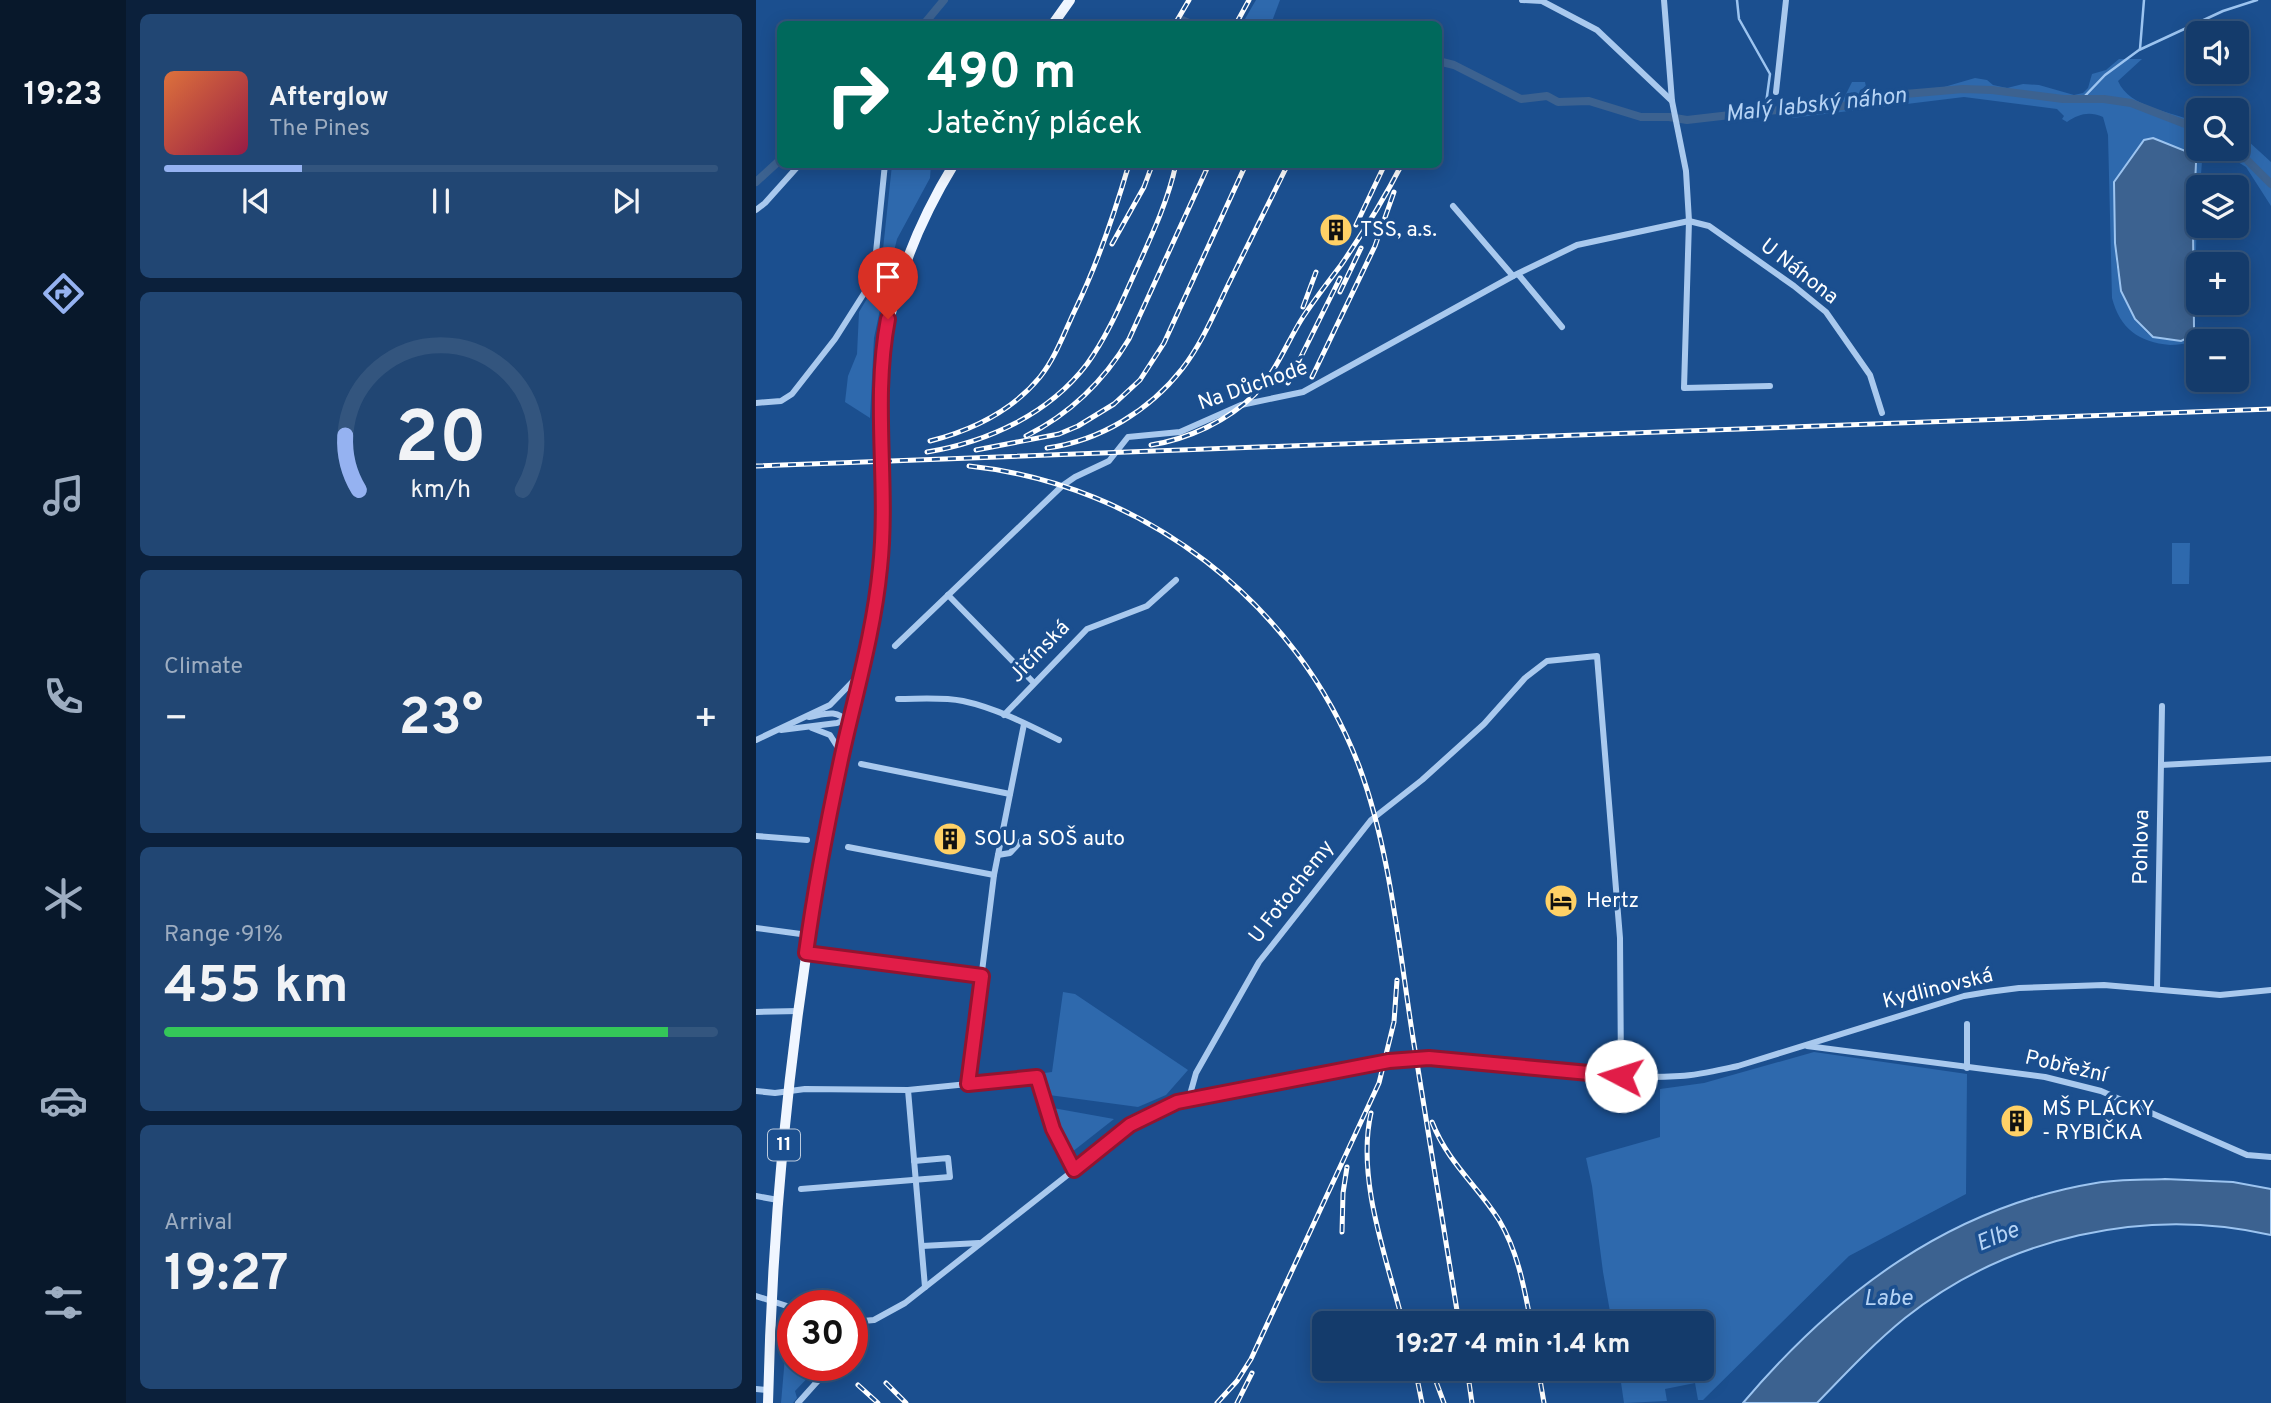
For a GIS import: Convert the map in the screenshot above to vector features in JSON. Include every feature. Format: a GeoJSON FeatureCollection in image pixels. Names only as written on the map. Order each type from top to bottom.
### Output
{"type":"FeatureCollection","features":[{"type":"Feature","properties":{"kind":"main road"},"geometry":{"type":"LineString","coordinates":[[1055,21],[1070,0]]}},
{"type":"Feature","properties":{"kind":"main road","name":"11"},"geometry":{"type":"LineString","coordinates":[[768,1390],[779,1200],[808,934],[846,725],[853,709],[862,671],[878,588],[883,510],[880,398],[885,334],[895,296],[920,226],[952,168]]}},
{"type":"Feature","properties":{"kind":"main road"},"geometry":{"type":"LineString","coordinates":[[766,1403],[768,1390]]}},
{"type":"Feature","properties":{"kind":"street"},"geometry":{"type":"LineString","coordinates":[[1522,0],[1543,1],[1597,30],[1672,101]]}},
{"type":"Feature","properties":{"kind":"street"},"geometry":{"type":"LineString","coordinates":[[1664,0],[1672,101],[1686,171],[1689,221],[1684,388],[1770,386]]}},
{"type":"Feature","properties":{"kind":"street"},"geometry":{"type":"LineString","coordinates":[[1776,92],[1786,0]]}},
{"type":"Feature","properties":{"kind":"street"},"geometry":{"type":"LineString","coordinates":[[756,210],[796,168]]}},
{"type":"Feature","properties":{"kind":"street"},"geometry":{"type":"LineString","coordinates":[[756,403],[781,401],[792,394],[835,339],[870,284],[874,272],[885,168]]}},
{"type":"Feature","properties":{"kind":"street"},"geometry":{"type":"LineString","coordinates":[[1453,206],[1562,327]]}},
{"type":"Feature","properties":{"kind":"street","name":"Na Důchodě"},"geometry":{"type":"LineString","coordinates":[[895,646],[1062,485],[1109,461],[1128,437],[1180,432],[1241,405],[1303,392],[1515,275],[1577,245],[1689,221]]}},
{"type":"Feature","properties":{"kind":"street","name":"U Náhona"},"geometry":{"type":"LineString","coordinates":[[1689,221],[1709,226],[1826,312],[1870,375],[1882,413]]}},
{"type":"Feature","properties":{"kind":"street","name":"Jičínská"},"geometry":{"type":"LineString","coordinates":[[1004,715],[1087,629],[1147,606],[1176,580]]}},
{"type":"Feature","properties":{"kind":"street"},"geometry":{"type":"LineString","coordinates":[[948,595],[1034,683]]}},
{"type":"Feature","properties":{"kind":"street","name":"U Fotochemy"},"geometry":{"type":"LineString","coordinates":[[1189,1098],[1196,1073],[1259,962],[1370,820],[1422,780],[1466,740],[1540,665],[1597,656],[1620,938],[1621,1076]]}},
{"type":"Feature","properties":{"kind":"street"},"geometry":{"type":"LineString","coordinates":[[756,740],[831,705],[862,671]]}},
{"type":"Feature","properties":{"kind":"street"},"geometry":{"type":"LineString","coordinates":[[898,699],[962,701],[1004,715],[1059,740]]}},
{"type":"Feature","properties":{"kind":"street","name":"Pohlova"},"geometry":{"type":"LineString","coordinates":[[2157,989],[2162,706]]}},
{"type":"Feature","properties":{"kind":"street"},"geometry":{"type":"LineString","coordinates":[[772,731],[807,726],[846,725],[842,716],[836,713],[800,719]]}},
{"type":"Feature","properties":{"kind":"street"},"geometry":{"type":"LineString","coordinates":[[968,1084],[994,875],[1024,724]]}},
{"type":"Feature","properties":{"kind":"street"},"geometry":{"type":"LineString","coordinates":[[807,726],[830,735],[842,755]]}},
{"type":"Feature","properties":{"kind":"street"},"geometry":{"type":"LineString","coordinates":[[2161,765],[2271,759]]}},
{"type":"Feature","properties":{"kind":"street"},"geometry":{"type":"LineString","coordinates":[[861,764],[1010,794]]}},
{"type":"Feature","properties":{"kind":"street"},"geometry":{"type":"LineString","coordinates":[[756,836],[807,840]]}},
{"type":"Feature","properties":{"kind":"street"},"geometry":{"type":"LineString","coordinates":[[998,855],[1010,853],[1021,841]]}},
{"type":"Feature","properties":{"kind":"street"},"geometry":{"type":"LineString","coordinates":[[848,847],[994,875]]}},
{"type":"Feature","properties":{"kind":"street"},"geometry":{"type":"LineString","coordinates":[[756,928],[808,934]]}},
{"type":"Feature","properties":{"kind":"street"},"geometry":{"type":"LineString","coordinates":[[806,953],[982,976]]}},
{"type":"Feature","properties":{"kind":"street","name":"Kydlinovská"},"geometry":{"type":"LineString","coordinates":[[868,1319],[884,1315],[925,1287],[1130,1125],[1165,1106],[1189,1098],[1416,1058],[1621,1076],[1702,1074],[1738,1066],[1964,996],[1988,992],[2019,988],[2104,985],[2220,995],[2271,990]]}},
{"type":"Feature","properties":{"kind":"street"},"geometry":{"type":"LineString","coordinates":[[756,1012],[798,1011]]}},
{"type":"Feature","properties":{"kind":"street"},"geometry":{"type":"LineString","coordinates":[[1967,1024],[1967,1068]]}},
{"type":"Feature","properties":{"kind":"street","name":"Pobřežní"},"geometry":{"type":"LineString","coordinates":[[1802,1046],[2045,1077],[2084,1085],[2247,1155],[2270,1157]]}},
{"type":"Feature","properties":{"kind":"street"},"geometry":{"type":"LineString","coordinates":[[756,1091],[773,1093],[805,1089],[908,1090],[1037,1077],[1053,1129],[1074,1170]]}},
{"type":"Feature","properties":{"kind":"street"},"geometry":{"type":"LineString","coordinates":[[908,1090],[925,1287]]}},
{"type":"Feature","properties":{"kind":"street"},"geometry":{"type":"LineString","coordinates":[[801,1189],[950,1177],[948,1158],[914,1161]]}},
{"type":"Feature","properties":{"kind":"street"},"geometry":{"type":"LineString","coordinates":[[756,1196],[779,1200]]}},
{"type":"Feature","properties":{"kind":"street"},"geometry":{"type":"LineString","coordinates":[[922,1247],[981,1243]]}},
{"type":"Feature","properties":{"kind":"street"},"geometry":{"type":"LineString","coordinates":[[756,1296],[777,1303]]}},
{"type":"Feature","properties":{"kind":"street"},"geometry":{"type":"LineString","coordinates":[[798,1403],[818,1381]]}},
{"type":"Feature","properties":{"kind":"street"},"geometry":{"type":"LineString","coordinates":[[756,1389],[768,1390]]}},
{"type":"Feature","properties":{"kind":"shaded area"},"geometry":{"type":"Polygon","coordinates":[[[1256,0],[1280,0],[1272,21],[1244,21],[1256,0]]]}},
{"type":"Feature","properties":{"kind":"shaded area"},"geometry":{"type":"Polygon","coordinates":[[[2119,59],[2142,59],[2118,81],[2124,90],[2142,103],[2186,118],[2186,154],[2153,138],[2144,140],[2114,182],[2116,263],[2124,298],[2135,319],[2147,333],[2160,339],[2181,341],[2186,339],[2186,344],[2170,345],[2140,337],[2126,326],[2116,309],[2112,298],[2108,135],[2103,117],[2084,114],[2067,122],[2062,119],[2064,116],[2057,109],[1964,97],[1792,118],[1803,105],[1842,102],[1852,82],[1865,82],[1866,87],[1860,90],[1859,94],[1869,95],[1944,87],[1975,78],[2007,88],[2023,84],[2039,85],[2074,95],[2083,93],[2088,88],[2092,74],[2106,70],[2119,59]]]}},
{"type":"Feature","properties":{"kind":"shaded area"},"geometry":{"type":"Polygon","coordinates":[[[2249,142],[2271,162],[2271,206],[2246,167],[2236,161],[2249,161],[2249,142]]]}},
{"type":"Feature","properties":{"kind":"shaded area"},"geometry":{"type":"Polygon","coordinates":[[[2195,161],[2202,161],[2201,175],[2195,175],[2195,161]]]}},
{"type":"Feature","properties":{"kind":"shaded area"},"geometry":{"type":"Polygon","coordinates":[[[892,168],[931,168],[930,178],[897,239],[882,300],[874,338],[870,418],[845,402],[848,376],[857,354],[859,312],[880,277],[892,168]]]}},
{"type":"Feature","properties":{"kind":"shaded area"},"geometry":{"type":"Polygon","coordinates":[[[2193,238],[2196,238],[2196,252],[2193,252],[2193,238]]]}},
{"type":"Feature","properties":{"kind":"shaded area"},"geometry":{"type":"Polygon","coordinates":[[[2172,543],[2190,543],[2189,584],[2172,584],[2172,543]]]}},
{"type":"Feature","properties":{"kind":"shaded area"},"geometry":{"type":"Polygon","coordinates":[[[1063,992],[1075,994],[1188,1070],[1166,1095],[1138,1107],[1049,1095],[1044,1073],[1052,1072],[1063,992]]]}},
{"type":"Feature","properties":{"kind":"shaded area"},"geometry":{"type":"Polygon","coordinates":[[[1814,1052],[1967,1074],[1966,1194],[1849,1256],[1703,1400],[1698,1400],[1695,1383],[1665,1389],[1667,1401],[1624,1403],[1621,1381],[1714,1381],[1714,1311],[1610,1311],[1586,1158],[1660,1137],[1660,1089],[1704,1083],[1814,1052]]]}},
{"type":"Feature","properties":{"kind":"shaded area"},"geometry":{"type":"Polygon","coordinates":[[[1053,1108],[1114,1119],[1072,1152],[1065,1142],[1053,1108]]]}},
{"type":"Feature","properties":{"kind":"shaded area"},"geometry":{"type":"Polygon","coordinates":[[[783,1381],[805,1381],[795,1391],[797,1398],[793,1403],[781,1403],[783,1381]]]}},
{"type":"Feature","properties":{"kind":"water"},"geometry":{"type":"Polygon","coordinates":[[[2153,138],[2186,151],[2186,161],[2196,163],[2195,175],[2186,175],[2186,238],[2193,238],[2193,252],[2186,252],[2186,315],[2194,315],[2194,328],[2186,329],[2186,339],[2181,341],[2153,337],[2135,319],[2121,291],[2115,243],[2114,182],[2144,140],[2153,138]]]}},
{"type":"Feature","properties":{"kind":"water","name":"Labe"},"geometry":{"type":"Polygon","coordinates":[[[2165,1179],[2233,1182],[2271,1189],[2271,1235],[2223,1227],[2175,1224],[2127,1227],[2079,1235],[2032,1248],[1945,1290],[1905,1318],[1817,1403],[1743,1403],[1817,1325],[1900,1260],[1945,1234],[1992,1212],[2043,1195],[2096,1183],[2165,1179]]]}},
{"type":"Feature","properties":{"kind":"waterway","name":"Malý labský náhon"},"geometry":{"type":"LineString","coordinates":[[926,21],[944,0]]}},
{"type":"Feature","properties":{"kind":"waterway"},"geometry":{"type":"LineString","coordinates":[[1737,0],[1739,19],[1770,74],[1765,111]]}},
{"type":"Feature","properties":{"kind":"waterway"},"geometry":{"type":"LineString","coordinates":[[2140,49],[2144,0]]}},
{"type":"Feature","properties":{"kind":"waterway"},"geometry":{"type":"LineString","coordinates":[[2083,98],[2105,75],[2139,50],[2223,11],[2257,0]]}},
{"type":"Feature","properties":{"kind":"waterway","name":"Malý labský náhon"},"geometry":{"type":"LineString","coordinates":[[1442,62],[1454,65],[1521,99],[1547,96],[1558,102],[1589,101],[1641,117],[1687,120],[1843,106],[1905,94],[1963,89],[2131,103],[2186,124]]}},
{"type":"Feature","properties":{"kind":"waterway","name":"Malý labský náhon"},"geometry":{"type":"LineString","coordinates":[[2248,161],[2271,184]]}},
{"type":"Feature","properties":{"kind":"waterway","name":"Malý labský náhon"},"geometry":{"type":"LineString","coordinates":[[756,182],[777,163]]}},
{"type":"Feature","properties":{"kind":"railway"},"geometry":{"type":"LineString","coordinates":[[1177,21],[1189,0]]}},
{"type":"Feature","properties":{"kind":"railway"},"geometry":{"type":"LineString","coordinates":[[1238,21],[1249,0]]}},
{"type":"Feature","properties":{"kind":"railway"},"geometry":{"type":"LineString","coordinates":[[930,441],[991,418],[1017,400],[1046,369],[1091,275],[1128,168]]}},
{"type":"Feature","properties":{"kind":"railway"},"geometry":{"type":"LineString","coordinates":[[1112,244],[1144,187],[1151,168]]}},
{"type":"Feature","properties":{"kind":"railway"},"geometry":{"type":"LineString","coordinates":[[927,452],[972,441],[1016,423],[1036,411],[1072,382],[1094,354],[1117,312],[1157,223],[1175,168]]}},
{"type":"Feature","properties":{"kind":"railway"},"geometry":{"type":"LineString","coordinates":[[1026,436],[1071,407],[1109,369],[1129,339],[1207,168]]}},
{"type":"Feature","properties":{"kind":"railway"},"geometry":{"type":"LineString","coordinates":[[976,450],[1059,434],[1078,426],[1114,404],[1140,380],[1164,343],[1244,168]]}},
{"type":"Feature","properties":{"kind":"railway"},"geometry":{"type":"LineString","coordinates":[[1047,448],[1105,431],[1155,398],[1182,369],[1209,325],[1286,168]]}},
{"type":"Feature","properties":{"kind":"railway"},"geometry":{"type":"LineString","coordinates":[[1356,225],[1383,168]]}},
{"type":"Feature","properties":{"kind":"railway"},"geometry":{"type":"LineString","coordinates":[[1151,445],[1207,427],[1233,413],[1255,394],[1275,367],[1303,317],[1357,241],[1400,168]]}},
{"type":"Feature","properties":{"kind":"railway"},"geometry":{"type":"LineString","coordinates":[[1312,377],[1375,246],[1394,192]]}},
{"type":"Feature","properties":{"kind":"railway"},"geometry":{"type":"LineString","coordinates":[[1340,292],[1361,248]]}},
{"type":"Feature","properties":{"kind":"railway"},"geometry":{"type":"LineString","coordinates":[[1303,307],[1316,272]]}},
{"type":"Feature","properties":{"kind":"railway"},"geometry":{"type":"LineString","coordinates":[[1288,383],[1340,278]]}},
{"type":"Feature","properties":{"kind":"railway"},"geometry":{"type":"LineString","coordinates":[[756,466],[2271,409]]}},
{"type":"Feature","properties":{"kind":"railway"},"geometry":{"type":"LineString","coordinates":[[969,466],[1033,477],[1094,497],[1152,526],[1206,561],[1254,604],[1296,652],[1332,707],[1359,766],[1379,831],[1457,1311]]}},
{"type":"Feature","properties":{"kind":"railway"},"geometry":{"type":"LineString","coordinates":[[1217,1403],[1237,1381],[1251,1359],[1379,1083],[1394,1022],[1397,980]]}},
{"type":"Feature","properties":{"kind":"railway"},"geometry":{"type":"LineString","coordinates":[[1371,1113],[1367,1138],[1370,1192],[1400,1311]]}},
{"type":"Feature","properties":{"kind":"railway"},"geometry":{"type":"LineString","coordinates":[[1432,1122],[1454,1162],[1506,1232],[1519,1270],[1528,1311]]}},
{"type":"Feature","properties":{"kind":"railway"},"geometry":{"type":"LineString","coordinates":[[1342,1232],[1347,1167]]}},
{"type":"Feature","properties":{"kind":"railway"},"geometry":{"type":"LineString","coordinates":[[1237,1403],[1252,1373]]}},
{"type":"Feature","properties":{"kind":"railway"},"geometry":{"type":"LineString","coordinates":[[1418,1381],[1422,1403]]}},
{"type":"Feature","properties":{"kind":"railway"},"geometry":{"type":"LineString","coordinates":[[1436,1381],[1444,1403]]}},
{"type":"Feature","properties":{"kind":"railway"},"geometry":{"type":"LineString","coordinates":[[1469,1381],[1472,1403]]}},
{"type":"Feature","properties":{"kind":"railway"},"geometry":{"type":"LineString","coordinates":[[1540,1381],[1544,1403]]}},
{"type":"Feature","properties":{"kind":"railway"},"geometry":{"type":"LineString","coordinates":[[886,1383],[906,1403]]}},
{"type":"Feature","properties":{"kind":"railway"},"geometry":{"type":"LineString","coordinates":[[858,1385],[878,1403]]}},
{"type":"Feature","properties":{"kind":"place","name":"TSS, a.s."},"geometry":{"type":"Point","coordinates":[1336,230]}},
{"type":"Feature","properties":{"kind":"place","name":"SOU a SOŠ auto"},"geometry":{"type":"Point","coordinates":[950,839]}},
{"type":"Feature","properties":{"kind":"place","name":"Hertz"},"geometry":{"type":"Point","coordinates":[1561,901]}},
{"type":"Feature","properties":{"kind":"place","name":"MŠ PLÁCKY - RYBIČKA"},"geometry":{"type":"Point","coordinates":[2017,1121]}},
{"type":"Feature","properties":{"kind":"route"},"geometry":{"type":"LineString","coordinates":[[888,319],[880,382],[883,531],[881,565],[868,644],[842,755],[806,953],[982,976],[968,1084],[1037,1077],[1053,1129],[1074,1170],[1130,1125],[1177,1102],[1389,1061],[1429,1058],[1621,1076]]}},
{"type":"Feature","properties":{"kind":"water label","name":"Elbe"},"geometry":{"type":"Point","coordinates":[1998,1238]}}]}
